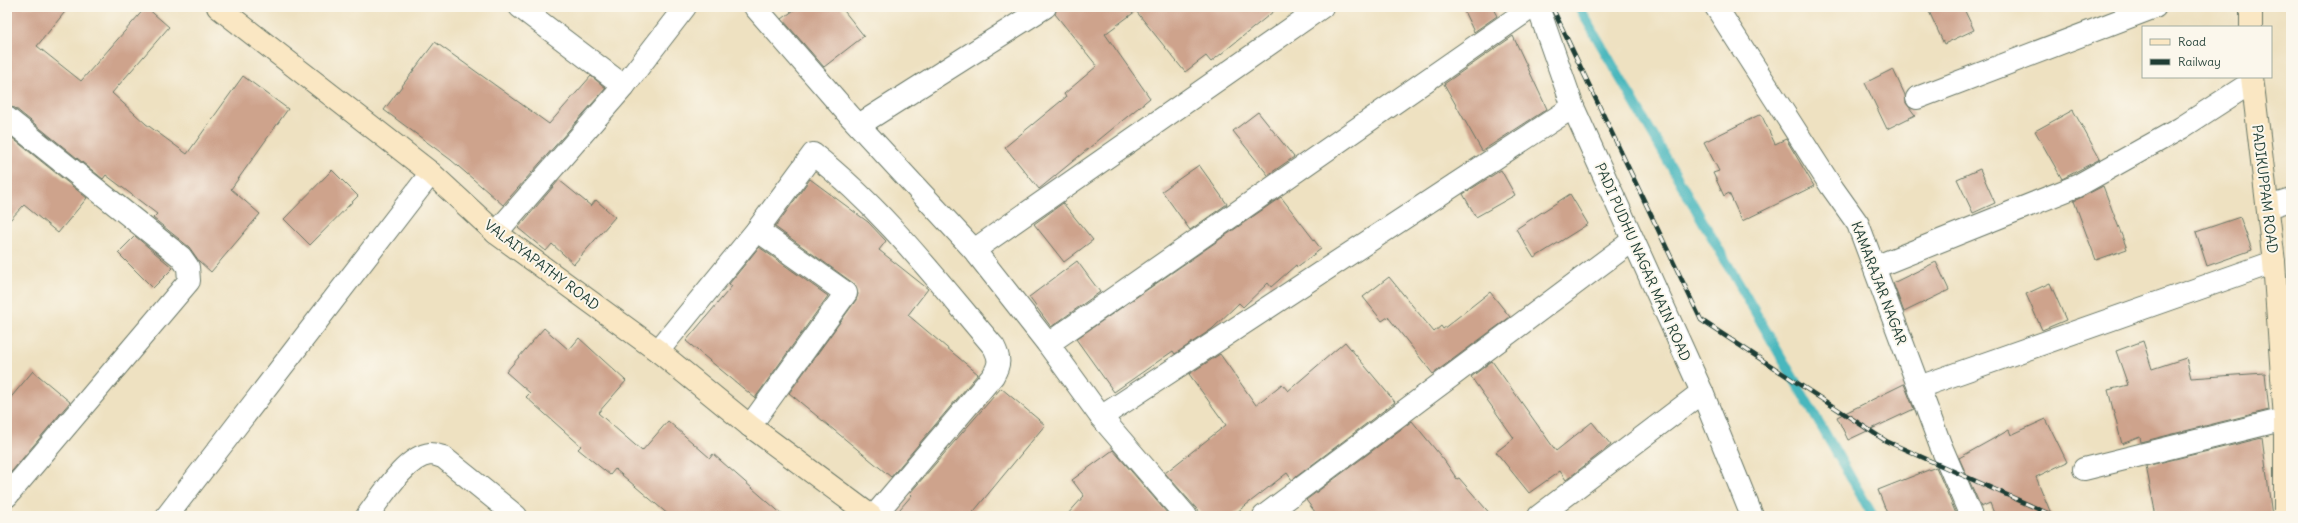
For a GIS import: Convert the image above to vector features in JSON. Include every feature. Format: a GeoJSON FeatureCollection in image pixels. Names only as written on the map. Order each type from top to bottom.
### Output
{"type":"FeatureCollection","features":[{"type":"Feature","properties":{"kind":"main road"},"geometry":{"type":"LineString","coordinates":[[2251,7],[2251,26]]}},
{"type":"Feature","properties":{"kind":"main road","name":"VALAIYAPATHY ROAD"},"geometry":{"type":"LineString","coordinates":[[220,8],[431,173],[496,233],[658,351],[750,426],[872,516]]}},
{"type":"Feature","properties":{"kind":"main road","name":"PADIKUPPAM ROAD"},"geometry":{"type":"LineString","coordinates":[[2252,79],[2274,262],[2285,419],[2285,516]]}},
{"type":"Feature","properties":{"kind":"street"},"geometry":{"type":"LineString","coordinates":[[520,7],[624,86]]}},
{"type":"Feature","properties":{"kind":"street"},"geometry":{"type":"LineString","coordinates":[[496,233],[624,86],[685,7]]}},
{"type":"Feature","properties":{"kind":"street"},"geometry":{"type":"LineString","coordinates":[[859,126],[1045,7]]}},
{"type":"Feature","properties":{"kind":"street"},"geometry":{"type":"LineString","coordinates":[[974,250],[1322,7]]}},
{"type":"Feature","properties":{"kind":"street"},"geometry":{"type":"LineString","coordinates":[[1048,344],[1532,7]]}},
{"type":"Feature","properties":{"kind":"street","name":"PADI PUDHU NAGAR MAIN ROAD"},"geometry":{"type":"LineString","coordinates":[[1538,7],[1573,107],[1632,241],[1702,392],[1752,516]]}},
{"type":"Feature","properties":{"kind":"street","name":"KAMARAJAR NAGAR"},"geometry":{"type":"LineString","coordinates":[[1716,7],[1831,186],[1858,224],[1940,444],[1971,516]]}},
{"type":"Feature","properties":{"kind":"street"},"geometry":{"type":"LineString","coordinates":[[1917,98],[2155,7]]}},
{"type":"Feature","properties":{"kind":"street"},"geometry":{"type":"LineString","coordinates":[[762,10],[859,126],[974,250],[1048,344],[1101,417],[1186,516]]}},
{"type":"Feature","properties":{"kind":"street"},"geometry":{"type":"LineString","coordinates":[[1875,267],[2077,186],[2181,128],[2252,79]]}},
{"type":"Feature","properties":{"kind":"street"},"geometry":{"type":"LineString","coordinates":[[1101,417],[1573,107]]}},
{"type":"Feature","properties":{"kind":"street"},"geometry":{"type":"LineString","coordinates":[[7,118],[181,257],[188,267],[189,281],[7,496]]}},
{"type":"Feature","properties":{"kind":"street"},"geometry":{"type":"LineString","coordinates":[[658,351],[757,230],[813,154],[844,179],[906,244],[994,347],[999,357],[999,365],[994,376],[872,516]]}},
{"type":"Feature","properties":{"kind":"street"},"geometry":{"type":"LineString","coordinates":[[166,516],[431,173]]}},
{"type":"Feature","properties":{"kind":"street"},"geometry":{"type":"LineString","coordinates":[[2268,207],[2291,200]]}},
{"type":"Feature","properties":{"kind":"street"},"geometry":{"type":"LineString","coordinates":[[750,426],[846,293],[757,230]]}},
{"type":"Feature","properties":{"kind":"street"},"geometry":{"type":"LineString","coordinates":[[1264,516],[1632,241]]}},
{"type":"Feature","properties":{"kind":"street"},"geometry":{"type":"LineString","coordinates":[[1919,387],[2274,262]]}},
{"type":"Feature","properties":{"kind":"street"},"geometry":{"type":"LineString","coordinates":[[1539,516],[1702,392]]}},
{"type":"Feature","properties":{"kind":"street"},"geometry":{"type":"LineString","coordinates":[[2084,469],[2285,419]]}},
{"type":"Feature","properties":{"kind":"street"},"geometry":{"type":"LineString","coordinates":[[367,516],[404,469],[419,458],[431,454],[443,457],[516,516]]}},
{"type":"Feature","properties":{"kind":"building"},"geometry":{"type":"Polygon","coordinates":[[[7,7],[69,7],[37,46],[81,81],[146,7],[169,27],[112,93],[146,124],[187,154],[243,76],[288,109],[231,189],[260,214],[211,272],[199,261],[189,247],[153,218],[157,214],[106,175],[103,179],[15,108],[7,106],[7,7]]]}},
{"type":"Feature","properties":{"kind":"building"},"geometry":{"type":"Polygon","coordinates":[[[798,7],[841,7],[864,36],[824,67],[782,19],[798,7]]]}},
{"type":"Feature","properties":{"kind":"building"},"geometry":{"type":"Polygon","coordinates":[[[1057,7],[1279,7],[1211,62],[1206,56],[1185,72],[1136,11],[1105,34],[1150,98],[1039,189],[1005,147],[1066,97],[1064,94],[1097,66],[1055,14],[1057,7]]]}},
{"type":"Feature","properties":{"kind":"building"},"geometry":{"type":"Polygon","coordinates":[[[1462,7],[1492,7],[1497,16],[1474,32],[1462,7]]]}},
{"type":"Feature","properties":{"kind":"building"},"geometry":{"type":"Polygon","coordinates":[[[1927,7],[1963,7],[1974,30],[1944,44],[1927,7]]]}},
{"type":"Feature","properties":{"kind":"building"},"geometry":{"type":"Polygon","coordinates":[[[1513,36],[1547,109],[1482,151],[1444,84],[1513,36]]]}},
{"type":"Feature","properties":{"kind":"building"},"geometry":{"type":"Polygon","coordinates":[[[435,42],[549,124],[591,76],[606,88],[503,205],[451,160],[384,110],[435,42]]]}},
{"type":"Feature","properties":{"kind":"building"},"geometry":{"type":"Polygon","coordinates":[[[1893,69],[1905,95],[1906,103],[1915,115],[1887,129],[1865,83],[1893,69]]]}},
{"type":"Feature","properties":{"kind":"building"},"geometry":{"type":"Polygon","coordinates":[[[2073,110],[2100,159],[2062,179],[2035,131],[2073,110]]]}},
{"type":"Feature","properties":{"kind":"building"},"geometry":{"type":"Polygon","coordinates":[[[1258,112],[1294,157],[1268,175],[1233,131],[1258,112]]]}},
{"type":"Feature","properties":{"kind":"building"},"geometry":{"type":"Polygon","coordinates":[[[1761,114],[1775,144],[1786,139],[1814,186],[1742,221],[1729,193],[1724,196],[1713,173],[1719,171],[1704,142],[1761,114]]]}},
{"type":"Feature","properties":{"kind":"building"},"geometry":{"type":"Polygon","coordinates":[[[11,137],[87,198],[58,233],[24,205],[7,223],[7,142],[11,137]]]}},
{"type":"Feature","properties":{"kind":"building"},"geometry":{"type":"Polygon","coordinates":[[[1199,165],[1227,204],[1190,230],[1162,191],[1199,165]]]}},
{"type":"Feature","properties":{"kind":"building"},"geometry":{"type":"Polygon","coordinates":[[[1980,169],[1995,203],[1973,213],[1957,179],[1980,169]]]}},
{"type":"Feature","properties":{"kind":"building"},"geometry":{"type":"Polygon","coordinates":[[[332,170],[358,196],[310,245],[284,219],[332,170]]]}},
{"type":"Feature","properties":{"kind":"building"},"geometry":{"type":"Polygon","coordinates":[[[1501,170],[1515,195],[1476,217],[1463,194],[1501,170]]]}},
{"type":"Feature","properties":{"kind":"building"},"geometry":{"type":"Polygon","coordinates":[[[810,179],[868,222],[886,241],[879,250],[928,289],[908,315],[978,374],[891,477],[789,393],[856,300],[858,294],[853,283],[775,227],[810,179]]]}},
{"type":"Feature","properties":{"kind":"building"},"geometry":{"type":"Polygon","coordinates":[[[559,180],[591,206],[596,200],[615,217],[574,264],[552,244],[546,251],[518,228],[559,180]]]}},
{"type":"Feature","properties":{"kind":"building"},"geometry":{"type":"Polygon","coordinates":[[[2103,186],[2127,249],[2096,260],[2074,201],[2103,186]]]}},
{"type":"Feature","properties":{"kind":"building"},"geometry":{"type":"Polygon","coordinates":[[[1570,194],[1588,224],[1534,258],[1516,229],[1570,194]]]}},
{"type":"Feature","properties":{"kind":"building"},"geometry":{"type":"Polygon","coordinates":[[[1281,197],[1321,249],[1297,267],[1296,265],[1271,287],[1268,283],[1243,307],[1239,303],[1212,329],[1175,354],[1173,351],[1114,392],[1076,339],[1281,197]]]}},
{"type":"Feature","properties":{"kind":"building"},"geometry":{"type":"Polygon","coordinates":[[[1063,203],[1093,240],[1064,262],[1034,224],[1063,203]]]}},
{"type":"Feature","properties":{"kind":"building"},"geometry":{"type":"Polygon","coordinates":[[[2240,217],[2252,250],[2207,266],[2196,232],[2240,217]]]}},
{"type":"Feature","properties":{"kind":"building"},"geometry":{"type":"Polygon","coordinates":[[[135,236],[173,268],[153,288],[118,253],[135,236]]]}},
{"type":"Feature","properties":{"kind":"building"},"geometry":{"type":"Polygon","coordinates":[[[759,247],[828,296],[755,398],[686,341],[732,286],[729,284],[759,247]]]}},
{"type":"Feature","properties":{"kind":"building"},"geometry":{"type":"Polygon","coordinates":[[[1077,261],[1100,292],[1051,327],[1029,297],[1077,261]]]}},
{"type":"Feature","properties":{"kind":"building"},"geometry":{"type":"Polygon","coordinates":[[[1936,262],[1949,290],[1904,312],[1893,283],[1936,262]]]}},
{"type":"Feature","properties":{"kind":"building"},"geometry":{"type":"Polygon","coordinates":[[[1389,277],[1434,332],[1441,326],[1443,329],[1490,292],[1510,317],[1433,374],[1388,317],[1382,321],[1363,297],[1389,277]]]}},
{"type":"Feature","properties":{"kind":"building"},"geometry":{"type":"Polygon","coordinates":[[[2050,283],[2066,320],[2042,330],[2026,294],[2050,283]]]}},
{"type":"Feature","properties":{"kind":"building"},"geometry":{"type":"Polygon","coordinates":[[[544,328],[569,350],[579,338],[626,381],[598,413],[642,451],[668,421],[710,458],[713,454],[784,516],[670,516],[615,469],[610,475],[578,449],[581,446],[526,397],[530,393],[506,372],[544,328]]]}},
{"type":"Feature","properties":{"kind":"building"},"geometry":{"type":"Polygon","coordinates":[[[2143,341],[2152,369],[2186,358],[2191,378],[2265,373],[2269,410],[2141,442],[2140,437],[2122,444],[2108,390],[2128,385],[2116,351],[2143,341]]]}},
{"type":"Feature","properties":{"kind":"building"},"geometry":{"type":"Polygon","coordinates":[[[1345,342],[1395,402],[1292,480],[1287,473],[1232,516],[1203,516],[1165,473],[1226,425],[1189,374],[1220,354],[1256,405],[1282,384],[1288,391],[1345,342]]]}},
{"type":"Feature","properties":{"kind":"building"},"geometry":{"type":"Polygon","coordinates":[[[1492,361],[1556,451],[1592,422],[1611,445],[1566,480],[1560,471],[1529,493],[1496,452],[1514,438],[1471,377],[1492,361]]]}},
{"type":"Feature","properties":{"kind":"building"},"geometry":{"type":"Polygon","coordinates":[[[33,371],[70,402],[7,477],[7,402],[33,371]]]}},
{"type":"Feature","properties":{"kind":"building"},"geometry":{"type":"Polygon","coordinates":[[[1904,384],[1914,409],[1848,440],[1837,417],[1904,384]]]}},
{"type":"Feature","properties":{"kind":"building"},"geometry":{"type":"Polygon","coordinates":[[[1001,388],[1045,425],[970,516],[894,516],[912,495],[910,493],[1001,388]]]}},
{"type":"Feature","properties":{"kind":"building"},"geometry":{"type":"Polygon","coordinates":[[[2046,419],[2067,462],[2036,477],[2052,516],[1995,516],[1990,503],[1981,507],[1959,458],[2009,430],[2011,435],[2046,419]]]}},
{"type":"Feature","properties":{"kind":"building"},"geometry":{"type":"Polygon","coordinates":[[[1412,421],[1444,460],[1457,479],[1459,478],[1492,516],[1318,516],[1306,500],[1412,421]]]}},
{"type":"Feature","properties":{"kind":"building"},"geometry":{"type":"Polygon","coordinates":[[[2262,438],[2272,516],[2156,516],[2146,466],[2262,438]]]}},
{"type":"Feature","properties":{"kind":"building"},"geometry":{"type":"Polygon","coordinates":[[[1113,450],[1168,514],[1168,516],[1066,516],[1084,496],[1072,480],[1113,450]]]}},
{"type":"Feature","properties":{"kind":"building"},"geometry":{"type":"Polygon","coordinates":[[[1936,467],[1957,516],[1888,516],[1878,490],[1936,467]]]}},
{"type":"Feature","properties":{"kind":"waterway"},"geometry":{"type":"LineString","coordinates":[[1579,7],[1873,516]]}},
{"type":"Feature","properties":{"kind":"railway"},"geometry":{"type":"LineString","coordinates":[[1552,7],[1701,320],[1886,441],[2054,516]]}}]}
